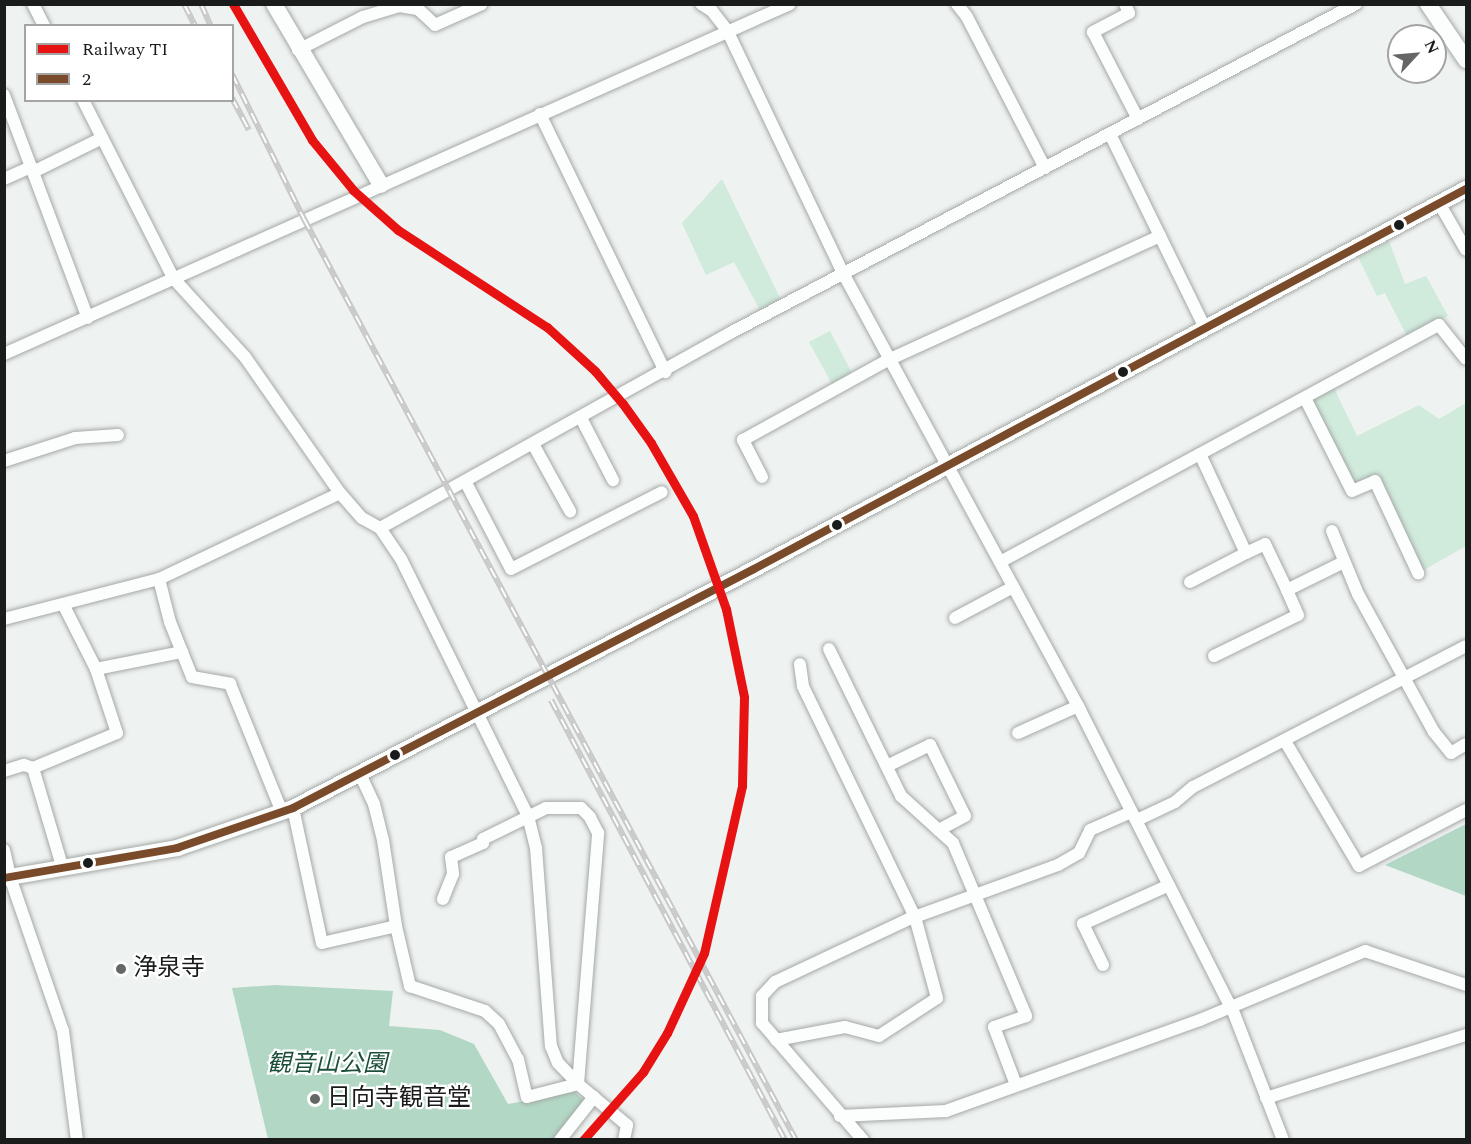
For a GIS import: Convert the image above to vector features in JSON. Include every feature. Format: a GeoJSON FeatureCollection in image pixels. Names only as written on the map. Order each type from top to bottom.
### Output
{"type":"FeatureCollection","features":[{"type":"Feature","properties":{"kind":"street"},"geometry":{"type":"LineString","coordinates":[[33,4],[43,24]]}},
{"type":"Feature","properties":{"kind":"street"},"geometry":{"type":"LineString","coordinates":[[274,4],[298,50],[381,185]]}},
{"type":"Feature","properties":{"kind":"street"},"geometry":{"type":"LineString","coordinates":[[298,50],[363,17],[399,6],[418,9],[435,25],[483,4]]}},
{"type":"Feature","properties":{"kind":"street"},"geometry":{"type":"LineString","coordinates":[[701,4],[712,11],[727,30],[843,275],[945,466],[1078,706],[1231,1006],[1283,1140]]}},
{"type":"Feature","properties":{"kind":"street"},"geometry":{"type":"LineString","coordinates":[[4,354],[727,30],[790,4]]}},
{"type":"Feature","properties":{"kind":"street"},"geometry":{"type":"LineString","coordinates":[[957,4],[967,17],[1045,168]]}},
{"type":"Feature","properties":{"kind":"street"},"geometry":{"type":"LineString","coordinates":[[1125,4],[1129,13],[1093,32],[1138,119]]}},
{"type":"Feature","properties":{"kind":"street"},"geometry":{"type":"LineString","coordinates":[[380,528],[665,372],[732,332],[1356,4]]}},
{"type":"Feature","properties":{"kind":"street"},"geometry":{"type":"LineString","coordinates":[[1428,4],[1467,60]]}},
{"type":"Feature","properties":{"kind":"street"},"geometry":{"type":"LineString","coordinates":[[4,95],[88,318]]}},
{"type":"Feature","properties":{"kind":"street"},"geometry":{"type":"LineString","coordinates":[[84,102],[174,279],[245,357],[340,493],[362,518],[380,528],[401,559],[528,816],[536,848],[551,1046],[558,1063],[627,1125],[624,1140]]}},
{"type":"Feature","properties":{"kind":"street"},"geometry":{"type":"LineString","coordinates":[[540,114],[665,372]]}},
{"type":"Feature","properties":{"kind":"street"},"geometry":{"type":"LineString","coordinates":[[1110,134],[1204,328]]}},
{"type":"Feature","properties":{"kind":"street"},"geometry":{"type":"LineString","coordinates":[[4,179],[32,170],[102,138]]}},
{"type":"Feature","properties":{"kind":"street"},"geometry":{"type":"LineString","coordinates":[[7,878],[62,866],[177,848],[287,810],[477,713],[1467,189]]}},
{"type":"Feature","properties":{"kind":"street"},"geometry":{"type":"LineString","coordinates":[[1439,203],[1467,250]]}},
{"type":"Feature","properties":{"kind":"street"},"geometry":{"type":"LineString","coordinates":[[762,477],[743,440],[888,360],[1160,236]]}},
{"type":"Feature","properties":{"kind":"street"},"geometry":{"type":"LineString","coordinates":[[1000,562],[1439,325],[1467,359]]}},
{"type":"Feature","properties":{"kind":"street"},"geometry":{"type":"LineString","coordinates":[[1305,398],[1352,491],[1375,481],[1418,573]]}},
{"type":"Feature","properties":{"kind":"street"},"geometry":{"type":"LineString","coordinates":[[581,418],[613,480]]}},
{"type":"Feature","properties":{"kind":"street"},"geometry":{"type":"LineString","coordinates":[[4,461],[75,438],[118,435]]}},
{"type":"Feature","properties":{"kind":"street"},"geometry":{"type":"LineString","coordinates":[[533,444],[570,511]]}},
{"type":"Feature","properties":{"kind":"street"},"geometry":{"type":"LineString","coordinates":[[1200,454],[1246,553]]}},
{"type":"Feature","properties":{"kind":"street"},"geometry":{"type":"LineString","coordinates":[[465,481],[511,569],[662,492]]}},
{"type":"Feature","properties":{"kind":"street"},"geometry":{"type":"LineString","coordinates":[[4,619],[159,579],[340,493]]}},
{"type":"Feature","properties":{"kind":"street"},"geometry":{"type":"LineString","coordinates":[[1332,531],[1344,562],[1434,732],[1451,753],[1467,744]]}},
{"type":"Feature","properties":{"kind":"street"},"geometry":{"type":"LineString","coordinates":[[1190,582],[1265,544],[1298,615],[1214,656]]}},
{"type":"Feature","properties":{"kind":"street"},"geometry":{"type":"LineString","coordinates":[[1287,590],[1344,562]]}},
{"type":"Feature","properties":{"kind":"street"},"geometry":{"type":"LineString","coordinates":[[159,579],[192,677],[230,684],[287,810],[322,942],[396,926]]}},
{"type":"Feature","properties":{"kind":"street"},"geometry":{"type":"LineString","coordinates":[[955,618],[1013,586]]}},
{"type":"Feature","properties":{"kind":"street"},"geometry":{"type":"LineString","coordinates":[[4,771],[24,765],[33,768],[117,732],[96,669],[63,604]]}},
{"type":"Feature","properties":{"kind":"street"},"geometry":{"type":"LineString","coordinates":[[863,1140],[762,1023],[759,1010],[762,996],[776,982],[915,917],[1058,865],[1079,853],[1090,830],[1134,816],[1285,741],[1467,646]]}},
{"type":"Feature","properties":{"kind":"street"},"geometry":{"type":"LineString","coordinates":[[829,649],[901,796],[953,843],[1026,1016],[994,1027],[1016,1085]]}},
{"type":"Feature","properties":{"kind":"street"},"geometry":{"type":"LineString","coordinates":[[96,669],[182,652]]}},
{"type":"Feature","properties":{"kind":"street"},"geometry":{"type":"LineString","coordinates":[[776,1040],[845,1027],[879,1036],[937,998],[915,917],[803,686],[800,664]]}},
{"type":"Feature","properties":{"kind":"street"},"geometry":{"type":"LineString","coordinates":[[1018,733],[1078,706]]}},
{"type":"Feature","properties":{"kind":"street"},"geometry":{"type":"LineString","coordinates":[[1285,741],[1359,866],[1467,810]]}},
{"type":"Feature","properties":{"kind":"street"},"geometry":{"type":"LineString","coordinates":[[886,766],[930,745],[965,816],[939,830]]}},
{"type":"Feature","properties":{"kind":"street"},"geometry":{"type":"LineString","coordinates":[[33,768],[62,866]]}},
{"type":"Feature","properties":{"kind":"street"},"geometry":{"type":"LineString","coordinates":[[360,774],[374,804],[383,840],[396,926],[410,986],[485,1011],[492,1017],[518,1059],[527,1097],[579,1084]]}},
{"type":"Feature","properties":{"kind":"street"},"geometry":{"type":"LineString","coordinates":[[443,898],[453,874],[451,857],[546,808],[581,808],[598,833],[579,1084]]}},
{"type":"Feature","properties":{"kind":"street"},"geometry":{"type":"LineString","coordinates":[[4,850],[7,878],[63,1031],[77,1140]]}},
{"type":"Feature","properties":{"kind":"street"},"geometry":{"type":"LineString","coordinates":[[1103,966],[1083,924],[1169,885]]}},
{"type":"Feature","properties":{"kind":"street"},"geometry":{"type":"LineString","coordinates":[[840,1116],[946,1111],[1231,1006],[1365,951],[1467,985]]}},
{"type":"Feature","properties":{"kind":"street"},"geometry":{"type":"LineString","coordinates":[[1266,1098],[1467,1035]]}},
{"type":"Feature","properties":{"kind":"street"},"geometry":{"type":"LineString","coordinates":[[560,1140],[594,1097]]}},
{"type":"Feature","properties":{"kind":"green space"},"geometry":{"type":"Polygon","coordinates":[[[722,179],[781,300],[760,310],[734,262],[706,275],[682,223],[722,179]]]}},
{"type":"Feature","properties":{"kind":"green space"},"geometry":{"type":"Polygon","coordinates":[[[1389,241],[1405,284],[1426,276],[1448,316],[1408,338],[1385,293],[1377,296],[1358,257],[1389,241]]]}},
{"type":"Feature","properties":{"kind":"green space"},"geometry":{"type":"Polygon","coordinates":[[[830,331],[852,373],[832,384],[809,342],[830,331]]]}},
{"type":"Feature","properties":{"kind":"green space"},"geometry":{"type":"Polygon","coordinates":[[[1334,388],[1357,436],[1419,405],[1439,419],[1466,403],[1466,546],[1422,571],[1376,476],[1354,486],[1310,400],[1334,388]]]}},
{"type":"Feature","properties":{"kind":"green space"},"geometry":{"type":"Polygon","coordinates":[[[1466,824],[1466,896],[1385,865],[1466,824]]]}},
{"type":"Feature","properties":{"kind":"green space","name":"観音山公園"},"geometry":{"type":"Polygon","coordinates":[[[275,985],[393,991],[389,1026],[440,1030],[474,1044],[508,1104],[575,1092],[585,1102],[554,1139],[268,1139],[232,988],[275,985]]]}},
{"type":"Feature","properties":{"kind":"railway"},"geometry":{"type":"LineString","coordinates":[[184,4],[194,24]]}},
{"type":"Feature","properties":{"kind":"railway"},"geometry":{"type":"LineString","coordinates":[[201,4],[210,24]]}},
{"type":"Feature","properties":{"kind":"railway"},"geometry":{"type":"LineString","coordinates":[[234,78],[304,219],[796,1140]]}},
{"type":"Feature","properties":{"kind":"railway"},"geometry":{"type":"LineString","coordinates":[[234,102],[249,130]]}},
{"type":"Feature","properties":{"kind":"railway"},"geometry":{"type":"LineString","coordinates":[[551,700],[785,1140]]}},
{"type":"Feature","properties":{"kind":"rail line","name":"TI"},"geometry":{"type":"LineString","coordinates":[[233,4],[312,140],[353,190],[398,230],[547,327],[595,371],[623,404],[651,443],[693,516],[726,609],[744,697],[742,786],[704,953],[667,1033],[643,1072],[583,1140]]}},
{"type":"Feature","properties":{"kind":"transit line","name":"2"},"geometry":{"type":"LineString","coordinates":[[4,878],[177,848],[293,808],[754,569],[1466,189]]}},
{"type":"Feature","properties":{"kind":"place","name":"浄泉寺"},"geometry":{"type":"Point","coordinates":[121,969]}},
{"type":"Feature","properties":{"kind":"place","name":"日向寺観音堂"},"geometry":{"type":"Point","coordinates":[315,1099]}}]}
